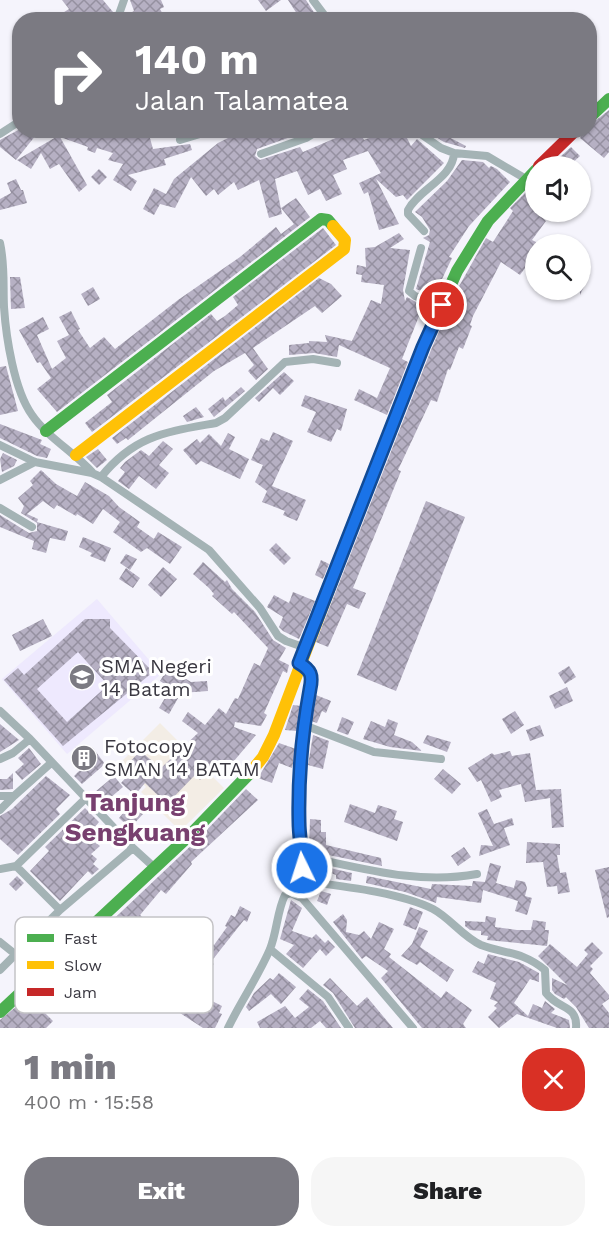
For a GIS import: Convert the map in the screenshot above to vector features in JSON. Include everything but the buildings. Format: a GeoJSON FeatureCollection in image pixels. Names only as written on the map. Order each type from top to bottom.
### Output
{"type":"FeatureCollection","features":[{"type":"Feature","properties":{"kind":"street"},"geometry":{"type":"LineString","coordinates":[[597,110],[609,99]]}},
{"type":"Feature","properties":{"kind":"street"},"geometry":{"type":"LineString","coordinates":[[180,141],[189,138]]}},
{"type":"Feature","properties":{"kind":"street"},"geometry":{"type":"LineString","coordinates":[[261,154],[306,138]]}},
{"type":"Feature","properties":{"kind":"street"},"geometry":{"type":"LineString","coordinates":[[425,138],[454,153],[487,156],[525,172]]}},
{"type":"Feature","properties":{"kind":"street"},"geometry":{"type":"LineString","coordinates":[[549,156],[568,138]]}},
{"type":"Feature","properties":{"kind":"street"},"geometry":{"type":"LineString","coordinates":[[424,231],[408,214],[408,210],[418,197],[448,170],[454,153]]}},
{"type":"Feature","properties":{"kind":"street"},"geometry":{"type":"LineString","coordinates":[[102,917],[228,797],[263,757],[274,735],[299,663],[423,347],[442,305],[483,228],[525,182]]}},
{"type":"Feature","properties":{"kind":"street"},"geometry":{"type":"LineString","coordinates":[[46,430],[321,219],[328,220],[345,240],[344,249],[76,455]]}},
{"type":"Feature","properties":{"kind":"street"},"geometry":{"type":"LineString","coordinates":[[0,243],[5,269],[4,307],[20,389],[32,416],[97,475],[209,550],[260,608],[278,636],[306,648]]}},
{"type":"Feature","properties":{"kind":"street"},"geometry":{"type":"LineString","coordinates":[[421,248],[408,288],[416,297],[442,305]]}},
{"type":"Feature","properties":{"kind":"street"},"geometry":{"type":"LineString","coordinates":[[97,475],[142,440],[155,435],[216,423],[225,418],[285,362],[313,359],[337,363]]}},
{"type":"Feature","properties":{"kind":"street"},"geometry":{"type":"LineString","coordinates":[[0,445],[35,462],[97,475]]}},
{"type":"Feature","properties":{"kind":"street"},"geometry":{"type":"LineString","coordinates":[[0,480],[35,462]]}},
{"type":"Feature","properties":{"kind":"street"},"geometry":{"type":"LineString","coordinates":[[0,508],[32,527]]}},
{"type":"Feature","properties":{"kind":"street"},"geometry":{"type":"LineString","coordinates":[[299,663],[308,669],[312,679],[304,725],[299,825],[303,856],[302,898]]}},
{"type":"Feature","properties":{"kind":"street"},"geometry":{"type":"LineString","coordinates":[[0,711],[30,739],[85,800],[155,868]]}},
{"type":"Feature","properties":{"kind":"street"},"geometry":{"type":"LineString","coordinates":[[304,725],[374,752],[441,759]]}},
{"type":"Feature","properties":{"kind":"street"},"geometry":{"type":"LineString","coordinates":[[0,759],[13,753],[30,739]]}},
{"type":"Feature","properties":{"kind":"street"},"geometry":{"type":"LineString","coordinates":[[0,810],[51,763]]}},
{"type":"Feature","properties":{"kind":"street"},"geometry":{"type":"LineString","coordinates":[[0,796],[14,796]]}},
{"type":"Feature","properties":{"kind":"street"},"geometry":{"type":"LineString","coordinates":[[0,869],[16,866],[85,800]]}},
{"type":"Feature","properties":{"kind":"street"},"geometry":{"type":"LineString","coordinates":[[53,917],[133,848]]}},
{"type":"Feature","properties":{"kind":"street"},"geometry":{"type":"LineString","coordinates":[[303,856],[402,877],[451,879],[477,874]]}},
{"type":"Feature","properties":{"kind":"street"},"geometry":{"type":"LineString","coordinates":[[16,866],[60,910]]}},
{"type":"Feature","properties":{"kind":"street"},"geometry":{"type":"LineString","coordinates":[[302,881],[357,889],[421,904],[445,917],[479,944],[517,953],[545,970],[546,993],[556,1004],[574,1012],[577,1018],[576,1028]]}},
{"type":"Feature","properties":{"kind":"street"},"geometry":{"type":"LineString","coordinates":[[228,1028],[256,980],[270,949],[285,895],[291,893],[302,898],[413,1028]]}},
{"type":"Feature","properties":{"kind":"street"},"geometry":{"type":"LineString","coordinates":[[0,942],[15,954],[0,970]]}},
{"type":"Feature","properties":{"kind":"street"},"geometry":{"type":"LineString","coordinates":[[270,949],[328,997],[349,1028]]}},
{"type":"Feature","properties":{"kind":"street"},"geometry":{"type":"LineString","coordinates":[[0,1012],[15,998]]}},
{"type":"Feature","properties":{"kind":"shaded area","name":"SMA Negeri 14 Batam"},"geometry":{"type":"Polygon","coordinates":[[[97,599],[161,674],[67,754],[2,679],[97,599]]]}},
{"type":"Feature","properties":{"kind":"shaded area"},"geometry":{"type":"Polygon","coordinates":[[[160,723],[181,744],[185,740],[214,769],[210,774],[224,788],[180,831],[141,792],[146,787],[121,762],[160,723]]]}},
{"type":"Feature","properties":{"kind":"traffic: fast"},"geometry":{"type":"LineString","coordinates":[[597,110],[609,99]]}},
{"type":"Feature","properties":{"kind":"traffic: fast"},"geometry":{"type":"LineString","coordinates":[[354,524],[423,347],[457,271],[488,221],[525,182]]}},
{"type":"Feature","properties":{"kind":"traffic: fast"},"geometry":{"type":"LineString","coordinates":[[46,431],[321,219],[328,220],[333,226]]}},
{"type":"Feature","properties":{"kind":"traffic: fast"},"geometry":{"type":"LineString","coordinates":[[102,917],[193,832],[250,773]]}},
{"type":"Feature","properties":{"kind":"traffic: fast"},"geometry":{"type":"LineString","coordinates":[[0,1012],[15,998]]}},
{"type":"Feature","properties":{"kind":"traffic: slow"},"geometry":{"type":"LineString","coordinates":[[76,455],[344,249],[345,240],[333,226]]}},
{"type":"Feature","properties":{"kind":"traffic: slow"},"geometry":{"type":"LineString","coordinates":[[250,773],[263,757],[274,735],[354,524]]}},
{"type":"Feature","properties":{"kind":"traffic: jam"},"geometry":{"type":"LineString","coordinates":[[549,156],[568,138]]}},
{"type":"Feature","properties":{"kind":"place","name":"SMA Negeri 14 Batam"},"geometry":{"type":"Point","coordinates":[82,677]}},
{"type":"Feature","properties":{"kind":"place","name":"Fotocopy SMAN 14 BATAM"},"geometry":{"type":"Point","coordinates":[84,758]}},
{"type":"Feature","properties":{"kind":"district","name":"Tanjung Sengkuang"},"geometry":{"type":"Point","coordinates":[135,817]}},
{"type":"Feature","properties":{"kind":"route"},"geometry":{"type":"LineString","coordinates":[[302,868],[303,856],[299,825],[300,762],[304,717],[312,679],[308,669],[299,663],[423,347],[442,305]]}}]}
